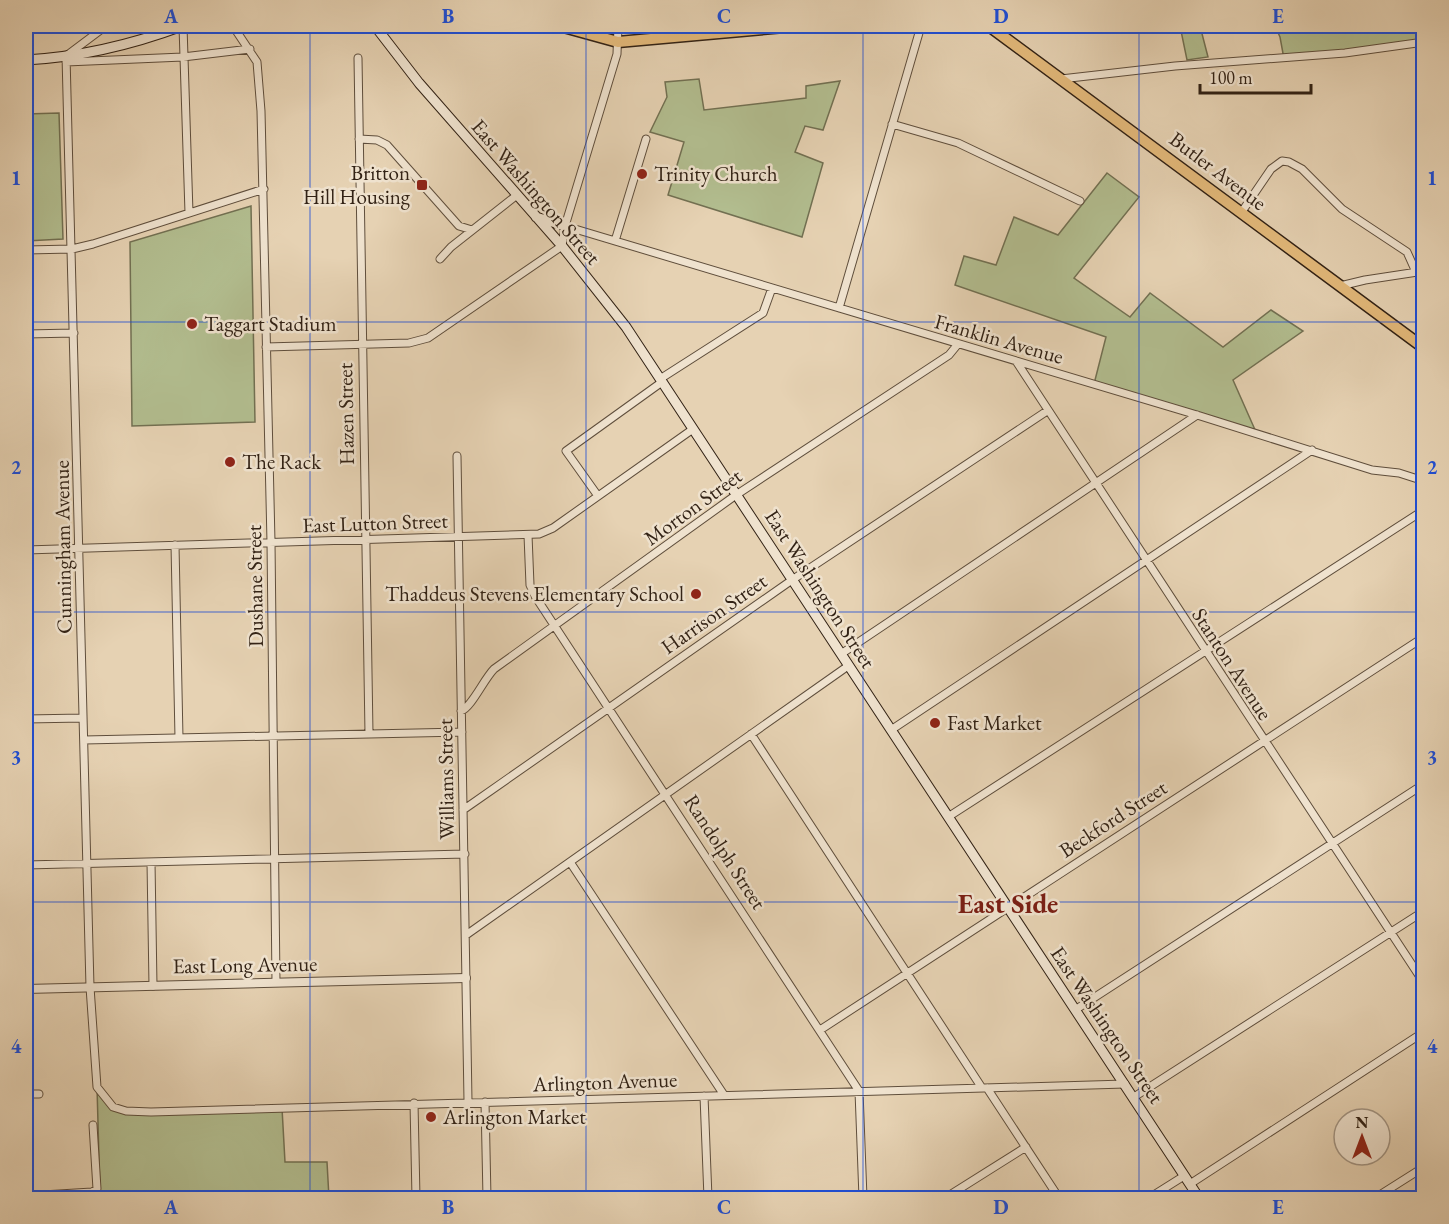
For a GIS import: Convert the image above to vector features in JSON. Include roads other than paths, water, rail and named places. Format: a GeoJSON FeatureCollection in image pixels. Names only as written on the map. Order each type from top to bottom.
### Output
{"type":"FeatureCollection","features":[{"type":"Feature","properties":{"kind":"main road"},"geometry":{"type":"LineString","coordinates":[[26,60],[66,59],[183,26]]}},
{"type":"Feature","properties":{"kind":"main road","name":"East Washington Street"},"geometry":{"type":"LineString","coordinates":[[375,26],[419,83],[562,246],[611,306],[1199,1198]]}},
{"type":"Feature","properties":{"kind":"main road"},"geometry":{"type":"LineString","coordinates":[[560,26],[618,42],[796,26]]}},
{"type":"Feature","properties":{"kind":"main road","name":"Butler Avenue"},"geometry":{"type":"LineString","coordinates":[[989,26],[1424,348]]}},
{"type":"Feature","properties":{"kind":"main road"},"geometry":{"type":"LineString","coordinates":[[536,217],[565,225]]}},
{"type":"Feature","properties":{"kind":"street"},"geometry":{"type":"LineString","coordinates":[[66,59],[106,26]]}},
{"type":"Feature","properties":{"kind":"street"},"geometry":{"type":"LineString","coordinates":[[183,26],[189,213]]}},
{"type":"Feature","properties":{"kind":"street"},"geometry":{"type":"LineString","coordinates":[[232,26],[250,49]]}},
{"type":"Feature","properties":{"kind":"street"},"geometry":{"type":"LineString","coordinates":[[266,347],[409,343],[428,338],[562,246],[565,225],[611,75],[618,42],[618,26]]}},
{"type":"Feature","properties":{"kind":"street"},"geometry":{"type":"LineString","coordinates":[[839,308],[921,26]]}},
{"type":"Feature","properties":{"kind":"street"},"geometry":{"type":"LineString","coordinates":[[1061,79],[1175,66],[1345,53],[1424,42]]}},
{"type":"Feature","properties":{"kind":"street"},"geometry":{"type":"LineString","coordinates":[[66,59],[183,57],[250,49]]}},
{"type":"Feature","properties":{"kind":"street","name":"Dushane Street"},"geometry":{"type":"LineString","coordinates":[[250,49],[258,68],[264,189],[276,982]]}},
{"type":"Feature","properties":{"kind":"street","name":"Hazen Street"},"geometry":{"type":"LineString","coordinates":[[358,57],[369,733]]}},
{"type":"Feature","properties":{"kind":"street","name":"Cunningham Avenue"},"geometry":{"type":"LineString","coordinates":[[66,59],[90,987],[97,1087]]}},
{"type":"Feature","properties":{"kind":"street"},"geometry":{"type":"LineString","coordinates":[[892,124],[958,142],[1080,201]]}},
{"type":"Feature","properties":{"kind":"street"},"geometry":{"type":"LineString","coordinates":[[615,241],[646,139]]}},
{"type":"Feature","properties":{"kind":"street"},"geometry":{"type":"LineString","coordinates":[[359,140],[377,140],[387,145],[459,226],[472,230]]}},
{"type":"Feature","properties":{"kind":"street"},"geometry":{"type":"LineString","coordinates":[[1241,213],[1271,169],[1282,161],[1289,162],[1302,170],[1342,209],[1407,252],[1420,272],[1341,286]]}},
{"type":"Feature","properties":{"kind":"street"},"geometry":{"type":"LineString","coordinates":[[26,250],[72,249],[264,189]]}},
{"type":"Feature","properties":{"kind":"street"},"geometry":{"type":"LineString","coordinates":[[440,259],[472,230],[517,195]]}},
{"type":"Feature","properties":{"kind":"street","name":"Franklin Avenue"},"geometry":{"type":"LineString","coordinates":[[565,225],[1372,470],[1399,473],[1424,482]]}},
{"type":"Feature","properties":{"kind":"street"},"geometry":{"type":"LineString","coordinates":[[598,496],[566,451],[661,381],[763,313],[771,288]]}},
{"type":"Feature","properties":{"kind":"street"},"geometry":{"type":"LineString","coordinates":[[26,334],[74,333]]}},
{"type":"Feature","properties":{"kind":"street","name":"Morton Street"},"geometry":{"type":"LineString","coordinates":[[461,711],[469,706],[480,685],[494,669],[736,495],[949,355],[958,344]]}},
{"type":"Feature","properties":{"kind":"street","name":"Stanton Avenue"},"geometry":{"type":"LineString","coordinates":[[1016,361],[1204,651],[1424,983]]}},
{"type":"Feature","properties":{"kind":"street","name":"Harrison Street"},"geometry":{"type":"LineString","coordinates":[[464,810],[792,580],[1047,411]]}},
{"type":"Feature","properties":{"kind":"street"},"geometry":{"type":"LineString","coordinates":[[841,654],[1197,415]]}},
{"type":"Feature","properties":{"kind":"street","name":"East Lutton Street"},"geometry":{"type":"LineString","coordinates":[[26,550],[528,535],[548,531],[693,429]]}},
{"type":"Feature","properties":{"kind":"street"},"geometry":{"type":"LineString","coordinates":[[891,730],[1312,450]]}},
{"type":"Feature","properties":{"kind":"street","name":"Williams Street"},"geometry":{"type":"LineString","coordinates":[[457,456],[468,1101]]}},
{"type":"Feature","properties":{"kind":"street"},"geometry":{"type":"LineString","coordinates":[[948,817],[1424,510]]}},
{"type":"Feature","properties":{"kind":"street","name":"Randolph Street"},"geometry":{"type":"LineString","coordinates":[[528,535],[532,590],[859,1091]]}},
{"type":"Feature","properties":{"kind":"street"},"geometry":{"type":"LineString","coordinates":[[175,544],[179,738]]}},
{"type":"Feature","properties":{"kind":"street","name":"Beckford Street"},"geometry":{"type":"LineString","coordinates":[[820,1030],[1424,637]]}},
{"type":"Feature","properties":{"kind":"street"},"geometry":{"type":"LineString","coordinates":[[466,935],[848,666]]}},
{"type":"Feature","properties":{"kind":"street"},"geometry":{"type":"LineString","coordinates":[[26,719],[83,718]]}},
{"type":"Feature","properties":{"kind":"street"},"geometry":{"type":"LineString","coordinates":[[84,740],[462,732]]}},
{"type":"Feature","properties":{"kind":"street"},"geometry":{"type":"LineString","coordinates":[[751,734],[1059,1198]]}},
{"type":"Feature","properties":{"kind":"street"},"geometry":{"type":"LineString","coordinates":[[1074,1010],[1424,784]]}},
{"type":"Feature","properties":{"kind":"street"},"geometry":{"type":"LineString","coordinates":[[26,865],[465,854]]}},
{"type":"Feature","properties":{"kind":"street"},"geometry":{"type":"LineString","coordinates":[[151,862],[153,986]]}},
{"type":"Feature","properties":{"kind":"street"},"geometry":{"type":"LineString","coordinates":[[570,862],[723,1095]]}},
{"type":"Feature","properties":{"kind":"street"},"geometry":{"type":"LineString","coordinates":[[1134,1097],[1424,911]]}},
{"type":"Feature","properties":{"kind":"street","name":"East Long Avenue"},"geometry":{"type":"LineString","coordinates":[[26,989],[466,978]]}},
{"type":"Feature","properties":{"kind":"street"},"geometry":{"type":"LineString","coordinates":[[1149,1198],[1187,1180],[1424,1032]]}},
{"type":"Feature","properties":{"kind":"street","name":"Arlington Avenue"},"geometry":{"type":"LineString","coordinates":[[97,1087],[106,1102],[126,1111],[1125,1084]]}},
{"type":"Feature","properties":{"kind":"street"},"geometry":{"type":"LineString","coordinates":[[859,1091],[862,1198]]}},
{"type":"Feature","properties":{"kind":"street"},"geometry":{"type":"LineString","coordinates":[[26,1094],[39,1094]]}},
{"type":"Feature","properties":{"kind":"street"},"geometry":{"type":"LineString","coordinates":[[704,1096],[708,1198]]}},
{"type":"Feature","properties":{"kind":"street"},"geometry":{"type":"LineString","coordinates":[[485,1101],[487,1198]]}},
{"type":"Feature","properties":{"kind":"street"},"geometry":{"type":"LineString","coordinates":[[414,1103],[416,1198]]}},
{"type":"Feature","properties":{"kind":"street"},"geometry":{"type":"LineString","coordinates":[[26,1196],[92,1192],[97,1189],[93,1125]]}},
{"type":"Feature","properties":{"kind":"street"},"geometry":{"type":"LineString","coordinates":[[945,1198],[1026,1147]]}},
{"type":"Feature","properties":{"kind":"street"},"geometry":{"type":"LineString","coordinates":[[1374,1198],[1424,1167]]}},
{"type":"Feature","properties":{"kind":"place","name":"Trinity Church"},"geometry":{"type":"Point","coordinates":[642,174]}},
{"type":"Feature","properties":{"kind":"place","name":"Britton Hill Housing"},"geometry":{"type":"Point","coordinates":[422,185]}},
{"type":"Feature","properties":{"kind":"place","name":"Taggart Stadium"},"geometry":{"type":"Point","coordinates":[192,324]}},
{"type":"Feature","properties":{"kind":"place","name":"The Rack"},"geometry":{"type":"Point","coordinates":[230,462]}},
{"type":"Feature","properties":{"kind":"place","name":"Thaddeus Stevens Elementary School"},"geometry":{"type":"Point","coordinates":[696,594]}},
{"type":"Feature","properties":{"kind":"place","name":"Fast Market"},"geometry":{"type":"Point","coordinates":[935,723]}},
{"type":"Feature","properties":{"kind":"place","name":"Arlington Market"},"geometry":{"type":"Point","coordinates":[431,1117]}},
{"type":"Feature","properties":{"kind":"district","name":"East Side"},"geometry":{"type":"Point","coordinates":[1008,904]}}]}
